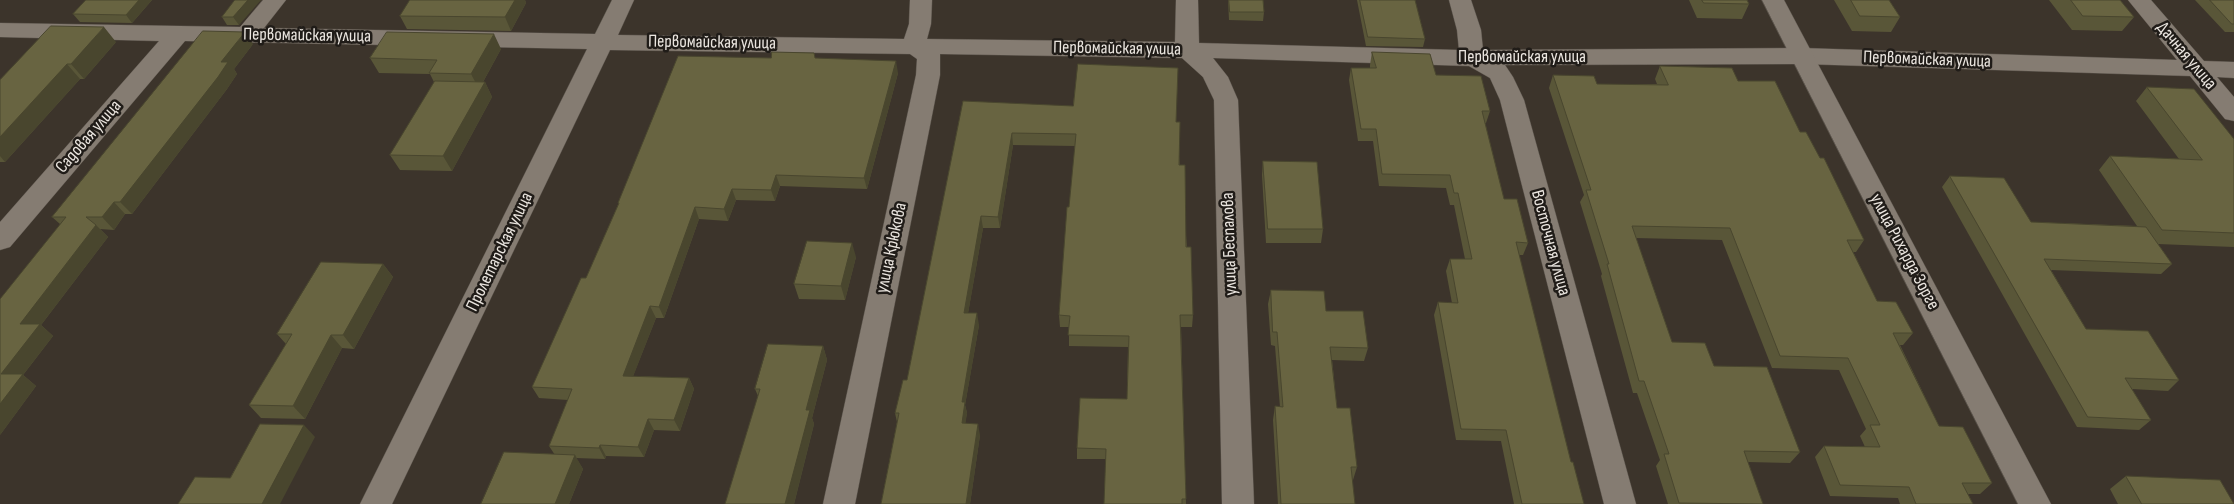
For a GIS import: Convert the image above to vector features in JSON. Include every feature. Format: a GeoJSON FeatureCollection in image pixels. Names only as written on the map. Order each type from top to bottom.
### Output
{"type":"FeatureCollection","features":[{"type":"Feature","properties":{"kind":"street"},"geometry":{"type":"LineString","coordinates":[[246,35],[275,0]]}},
{"type":"Feature","properties":{"kind":"street","name":"Пролетарская улица"},"geometry":{"type":"LineString","coordinates":[[376,504],[623,0]]}},
{"type":"Feature","properties":{"kind":"street"},"geometry":{"type":"LineString","coordinates":[[914,45],[920,24],[921,0]]}},
{"type":"Feature","properties":{"kind":"street"},"geometry":{"type":"LineString","coordinates":[[1187,0],[1187,50]]}},
{"type":"Feature","properties":{"kind":"street"},"geometry":{"type":"LineString","coordinates":[[1460,0],[1469,30],[1472,58]]}},
{"type":"Feature","properties":{"kind":"street","name":"улица Рихарда Зорге"},"geometry":{"type":"LineString","coordinates":[[1773,0],[2035,504]]}},
{"type":"Feature","properties":{"kind":"street","name":"Дачная улица"},"geometry":{"type":"LineString","coordinates":[[2139,0],[2234,112]]}},
{"type":"Feature","properties":{"kind":"street","name":"Первомайская улица"},"geometry":{"type":"LineString","coordinates":[[0,30],[603,42],[1187,50],[1472,58],[1802,56],[2234,70]]}},
{"type":"Feature","properties":{"kind":"street","name":"Садовая улица"},"geometry":{"type":"LineString","coordinates":[[0,240],[178,34]]}},
{"type":"Feature","properties":{"kind":"street","name":"улица Крюкова"},"geometry":{"type":"LineString","coordinates":[[839,504],[928,75],[929,56],[914,45]]}},
{"type":"Feature","properties":{"kind":"street","name":"улица Беспалова"},"geometry":{"type":"LineString","coordinates":[[1187,50],[1206,62],[1221,82],[1226,100],[1238,504]]}},
{"type":"Feature","properties":{"kind":"street","name":"Восточная улица"},"geometry":{"type":"LineString","coordinates":[[1472,58],[1494,67],[1504,82],[1512,100],[1620,504]]}},
{"type":"Feature","properties":{"kind":"building"},"geometry":{"type":"Polygon","coordinates":[[[86,0],[139,0],[126,15],[73,14],[86,0]]]}},
{"type":"Feature","properties":{"kind":"building"},"geometry":{"type":"Polygon","coordinates":[[[235,0],[248,0],[233,17],[222,17],[235,0]]]}},
{"type":"Feature","properties":{"kind":"building"},"geometry":{"type":"Polygon","coordinates":[[[410,0],[515,0],[505,17],[400,16],[410,0]]]}},
{"type":"Feature","properties":{"kind":"building"},"geometry":{"type":"Polygon","coordinates":[[[1229,0],[1263,0],[1264,12],[1230,12],[1229,0]]]}},
{"type":"Feature","properties":{"kind":"building"},"geometry":{"type":"Polygon","coordinates":[[[1360,0],[1415,0],[1425,39],[1368,37],[1360,0]]]}},
{"type":"Feature","properties":{"kind":"building"},"geometry":{"type":"Polygon","coordinates":[[[1702,0],[1747,0],[1749,4],[1704,3],[1702,0]]]}},
{"type":"Feature","properties":{"kind":"building"},"geometry":{"type":"Polygon","coordinates":[[[1851,0],[1889,0],[1900,17],[1860,16],[1851,0]]]}},
{"type":"Feature","properties":{"kind":"building"},"geometry":{"type":"Polygon","coordinates":[[[2071,0],[2120,0],[2134,17],[2083,16],[2071,0]]]}},
{"type":"Feature","properties":{"kind":"building"},"geometry":{"type":"Polygon","coordinates":[[[2210,0],[2234,0],[2234,24],[2232,24],[2210,0]]]}},
{"type":"Feature","properties":{"kind":"building"},"geometry":{"type":"Polygon","coordinates":[[[51,26],[104,27],[0,137],[0,80],[51,26]]]}},
{"type":"Feature","properties":{"kind":"building"},"geometry":{"type":"Polygon","coordinates":[[[203,31],[245,32],[221,62],[228,62],[218,77],[120,202],[114,202],[102,217],[86,217],[96,225],[20,324],[40,324],[1,374],[23,374],[0,404],[0,299],[66,217],[52,217],[203,31]]]}},
{"type":"Feature","properties":{"kind":"building"},"geometry":{"type":"Polygon","coordinates":[[[387,32],[494,34],[471,74],[429,73],[437,60],[370,58],[387,32]]]}},
{"type":"Feature","properties":{"kind":"building"},"geometry":{"type":"Polygon","coordinates":[[[772,52],[814,53],[815,58],[896,61],[864,178],[776,175],[771,190],[732,189],[724,209],[695,207],[659,307],[650,306],[623,376],[689,378],[674,420],[648,419],[638,447],[600,445],[599,448],[549,446],[572,389],[532,387],[581,278],[586,278],[619,203],[678,56],[771,58],[772,52]]]}},
{"type":"Feature","properties":{"kind":"building"},"geometry":{"type":"Polygon","coordinates":[[[1372,52],[1430,54],[1436,75],[1481,76],[1490,111],[1482,111],[1504,199],[1517,199],[1528,243],[1516,242],[1571,462],[1573,462],[1584,504],[1522,504],[1506,430],[1461,429],[1438,302],[1458,303],[1450,259],[1472,259],[1458,193],[1454,193],[1450,175],[1382,174],[1376,129],[1361,129],[1351,68],[1376,68],[1372,52]]]}},
{"type":"Feature","properties":{"kind":"building"},"geometry":{"type":"Polygon","coordinates":[[[1078,64],[1178,68],[1176,122],[1180,122],[1179,165],[1185,165],[1186,247],[1191,247],[1193,315],[1180,315],[1186,499],[1182,499],[1182,504],[1104,504],[1106,449],[1077,448],[1080,398],[1127,399],[1129,336],[1068,335],[1070,316],[1059,315],[1067,207],[1069,207],[1076,134],[1012,133],[998,217],[981,216],[964,313],[977,313],[962,402],[965,402],[962,423],[978,424],[966,504],[881,504],[899,413],[895,413],[903,380],[907,380],[963,101],[1073,106],[1078,64]]]}},
{"type":"Feature","properties":{"kind":"building"},"geometry":{"type":"Polygon","coordinates":[[[1660,66],[1732,68],[1738,81],[1775,81],[1800,132],[1806,132],[1820,158],[1824,158],[1864,240],[1847,240],[1877,301],[1896,302],[1913,333],[1893,333],[1939,426],[1963,427],[1992,483],[1962,483],[1973,504],[1916,504],[1909,487],[1840,485],[1824,446],[1880,447],[1870,425],[1880,425],[1848,358],[1780,356],[1730,228],[1632,226],[1672,342],[1705,343],[1714,366],[1767,367],[1800,452],[1744,451],[1763,504],[1679,503],[1664,454],[1669,454],[1644,381],[1639,381],[1607,264],[1609,264],[1586,190],[1591,190],[1553,75],[1594,76],[1597,84],[1668,85],[1660,66]]]}},
{"type":"Feature","properties":{"kind":"building"},"geometry":{"type":"Polygon","coordinates":[[[435,81],[485,82],[443,156],[390,155],[435,81]]]}},
{"type":"Feature","properties":{"kind":"building"},"geometry":{"type":"Polygon","coordinates":[[[2147,87],[2194,89],[2234,139],[2234,233],[2162,230],[2110,156],[2202,160],[2147,87]]]}},
{"type":"Feature","properties":{"kind":"building"},"geometry":{"type":"Polygon","coordinates":[[[1263,161],[1317,162],[1323,229],[1268,229],[1263,161]]]}},
{"type":"Feature","properties":{"kind":"building"},"geometry":{"type":"Polygon","coordinates":[[[1950,176],[2004,178],[2031,222],[2146,227],[2172,264],[2044,259],[2086,329],[2148,331],[2179,380],[2125,378],[2151,420],[2088,417],[1950,176]]]}},
{"type":"Feature","properties":{"kind":"building"},"geometry":{"type":"Polygon","coordinates":[[[807,241],[852,243],[841,286],[794,284],[807,241]]]}},
{"type":"Feature","properties":{"kind":"building"},"geometry":{"type":"Polygon","coordinates":[[[321,262],[383,264],[343,335],[331,335],[293,406],[249,405],[292,334],[277,334],[321,262]]]}},
{"type":"Feature","properties":{"kind":"building"},"geometry":{"type":"Polygon","coordinates":[[[1271,290],[1324,291],[1326,311],[1363,311],[1368,348],[1330,347],[1337,408],[1350,408],[1357,467],[1351,467],[1355,504],[1281,504],[1275,406],[1283,407],[1277,332],[1273,332],[1271,290]]]}},
{"type":"Feature","properties":{"kind":"building"},"geometry":{"type":"Polygon","coordinates":[[[768,344],[823,346],[806,410],[810,410],[785,504],[725,504],[760,389],[755,389],[768,344]]]}},
{"type":"Feature","properties":{"kind":"building"},"geometry":{"type":"Polygon","coordinates":[[[260,424],[304,425],[262,504],[178,504],[195,477],[230,478],[260,424]]]}},
{"type":"Feature","properties":{"kind":"building"},"geometry":{"type":"Polygon","coordinates":[[[504,452],[575,455],[555,504],[481,504],[504,452]]]}},
{"type":"Feature","properties":{"kind":"building"},"geometry":{"type":"Polygon","coordinates":[[[2126,476],[2220,480],[2234,504],[2142,504],[2126,476]]]}}]}
